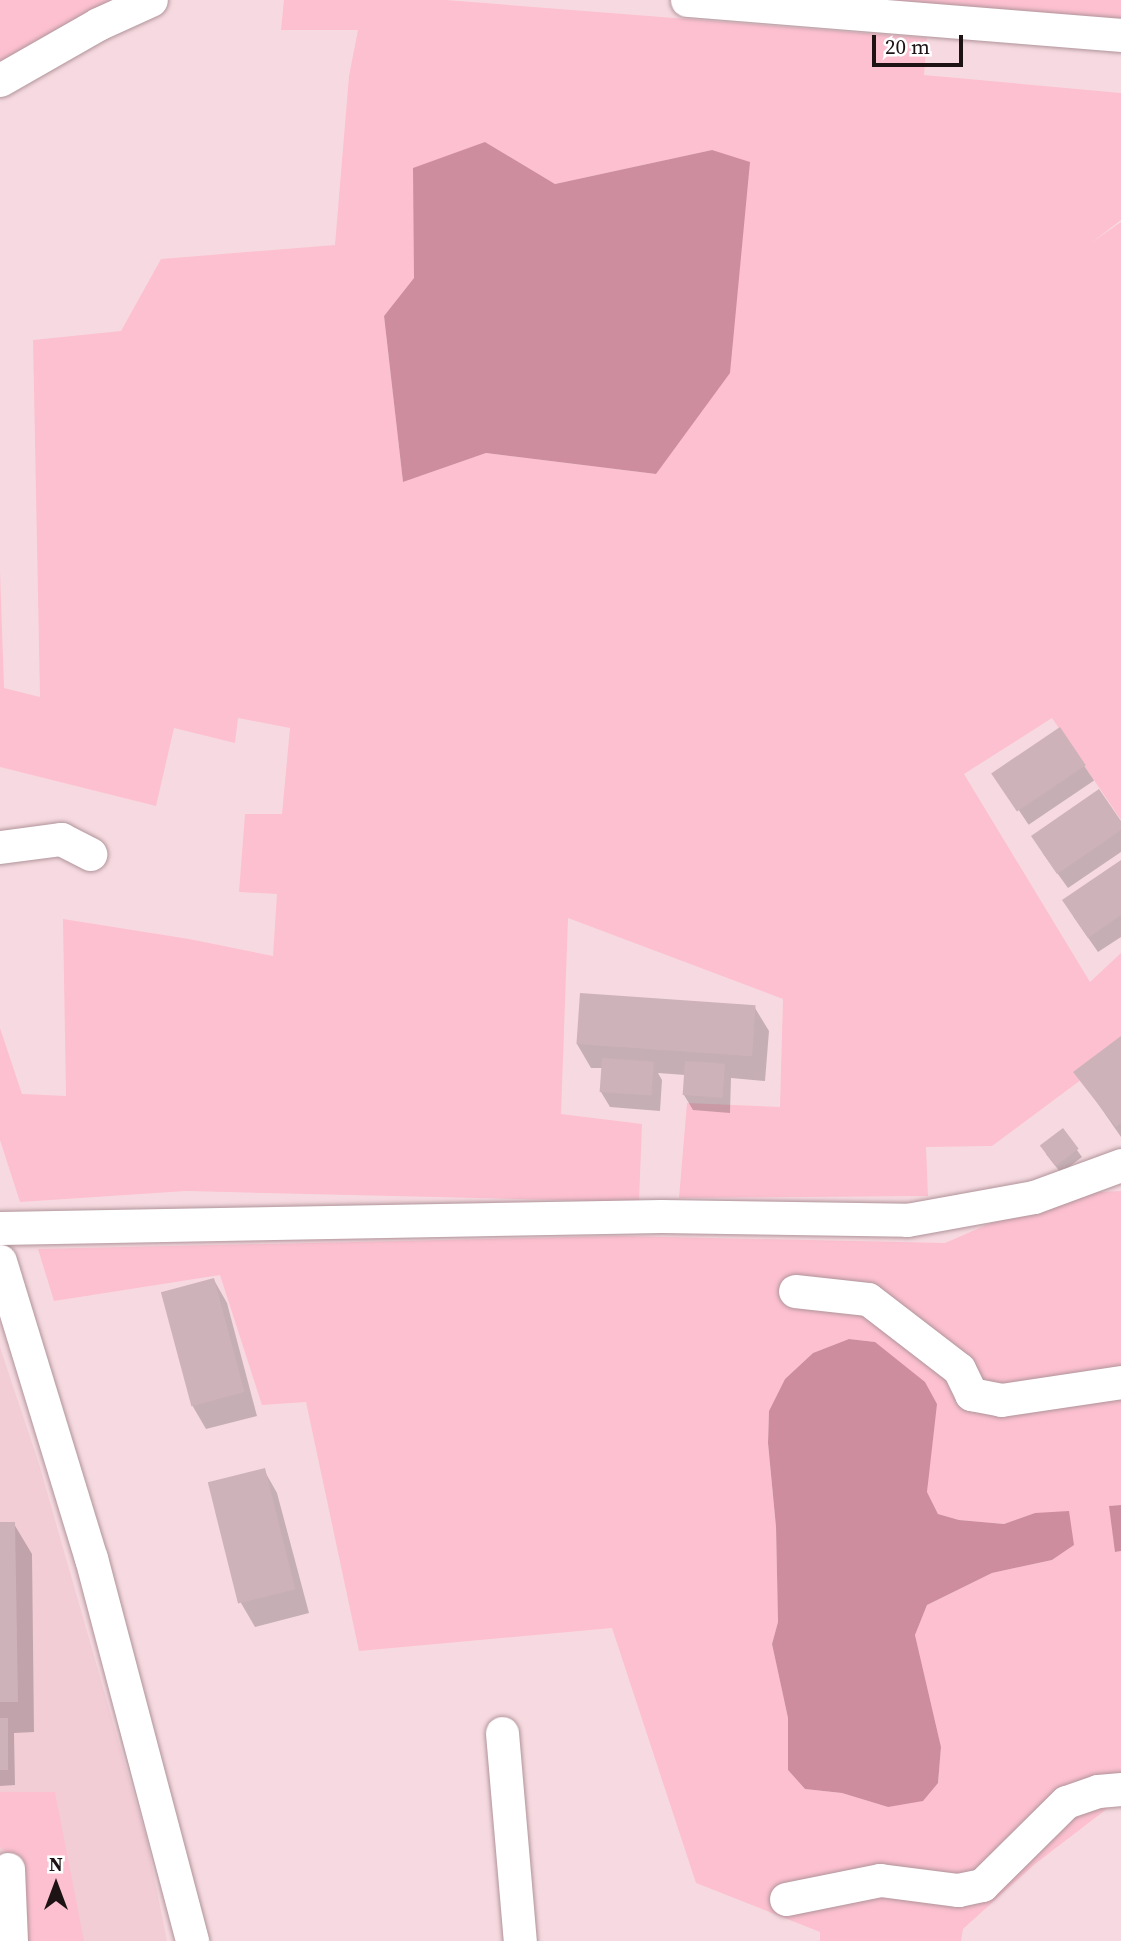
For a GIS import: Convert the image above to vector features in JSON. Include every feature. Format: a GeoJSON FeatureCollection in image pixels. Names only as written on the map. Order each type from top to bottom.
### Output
{"type":"FeatureCollection","features":[{"type":"Feature","properties":{"kind":"street"},"geometry":{"type":"LineString","coordinates":[[0,80],[98,24],[150,0]]}},
{"type":"Feature","properties":{"kind":"street"},"geometry":{"type":"LineString","coordinates":[[687,0],[1121,35]]}},
{"type":"Feature","properties":{"kind":"street"},"geometry":{"type":"LineString","coordinates":[[0,847],[61,839],[90,855]]}},
{"type":"Feature","properties":{"kind":"street"},"geometry":{"type":"LineString","coordinates":[[0,1228],[662,1216],[907,1220],[1034,1197],[1121,1165]]}},
{"type":"Feature","properties":{"kind":"street"},"geometry":{"type":"LineString","coordinates":[[0,1261],[91,1558],[192,1941]]}},
{"type":"Feature","properties":{"kind":"street"},"geometry":{"type":"LineString","coordinates":[[795,1291],[868,1298],[959,1369],[971,1394],[1002,1400],[1121,1382]]}},
{"type":"Feature","properties":{"kind":"street"},"geometry":{"type":"LineString","coordinates":[[502,1733],[520,1941]]}},
{"type":"Feature","properties":{"kind":"street"},"geometry":{"type":"LineString","coordinates":[[786,1899],[880,1880],[958,1890],[982,1885],[1066,1802],[1098,1791],[1121,1789]]}},
{"type":"Feature","properties":{"kind":"street"},"geometry":{"type":"LineString","coordinates":[[8,1869],[11,1941]]}},
{"type":"Feature","properties":{"kind":"shaded area"},"geometry":{"type":"Polygon","coordinates":[[[0,0],[129,0],[0,67],[0,0]]]}},
{"type":"Feature","properties":{"kind":"shaded area"},"geometry":{"type":"Polygon","coordinates":[[[284,0],[446,0],[927,38],[924,75],[1121,93],[1121,220],[1091,243],[1121,222],[1121,820],[1052,718],[964,774],[1090,982],[1121,953],[1121,1050],[992,1146],[926,1147],[928,1196],[679,1198],[687,1103],[780,1107],[783,999],[568,918],[561,1114],[642,1124],[639,1202],[186,1191],[20,1202],[0,1140],[0,1028],[22,1094],[66,1096],[63,919],[189,939],[273,956],[277,894],[239,892],[245,814],[282,814],[290,728],[238,718],[235,743],[174,728],[156,806],[0,767],[0,570],[4,688],[40,697],[33,340],[121,331],[161,259],[335,245],[349,76],[358,30],[281,30],[284,0]],[[485,142],[414,278],[384,316],[403,482],[486,453],[656,474],[712,150],[555,184],[485,142]]]}},
{"type":"Feature","properties":{"kind":"shaded area"},"geometry":{"type":"Polygon","coordinates":[[[791,0],[1121,0],[1121,26],[791,0]]]}},
{"type":"Feature","properties":{"kind":"shaded area"},"geometry":{"type":"Polygon","coordinates":[[[485,142],[555,184],[712,150],[750,162],[730,373],[656,474],[486,453],[403,482],[384,316],[414,278],[413,168],[485,142]]]}},
{"type":"Feature","properties":{"kind":"shaded area"},"geometry":{"type":"Polygon","coordinates":[[[1121,1191],[1121,1505],[1110,1506],[1116,1552],[1121,1551],[1121,1798],[1035,1864],[963,1929],[961,1941],[820,1941],[820,1932],[696,1883],[612,1628],[359,1651],[306,1402],[262,1405],[220,1275],[54,1301],[38,1249],[618,1236],[945,1243],[1058,1194],[1121,1191]],[[849,1339],[813,1353],[785,1379],[769,1411],[768,1443],[776,1527],[778,1622],[772,1644],[788,1718],[788,1770],[805,1789],[842,1793],[888,1807],[938,1783],[941,1747],[915,1635],[927,1605],[992,1573],[1052,1560],[1074,1545],[1035,1513],[1004,1524],[959,1520],[938,1514],[927,1492],[929,1459],[875,1342],[849,1339]]]}},
{"type":"Feature","properties":{"kind":"shaded area"},"geometry":{"type":"Polygon","coordinates":[[[849,1339],[875,1342],[925,1382],[937,1404],[927,1492],[938,1514],[959,1520],[1004,1524],[1035,1513],[1069,1511],[1074,1545],[1052,1560],[992,1573],[927,1605],[915,1635],[941,1747],[938,1783],[923,1801],[888,1807],[842,1793],[805,1789],[788,1770],[788,1718],[772,1644],[778,1622],[776,1527],[768,1443],[769,1411],[785,1379],[813,1353],[849,1339]]]}},
{"type":"Feature","properties":{"kind":"shaded area"},"geometry":{"type":"Polygon","coordinates":[[[0,1347],[39,1464],[147,1841],[167,1941],[0,1941],[0,1347]]]}},
{"type":"Feature","properties":{"kind":"shaded area"},"geometry":{"type":"Polygon","coordinates":[[[1121,1505],[1121,1551],[1115,1552],[1109,1506],[1121,1505]]]}},
{"type":"Feature","properties":{"kind":"shaded area"},"geometry":{"type":"Polygon","coordinates":[[[0,1792],[55,1792],[84,1941],[16,1941],[8,1853],[0,1847],[0,1792]]]}},
{"type":"Feature","properties":{"kind":"building"},"geometry":{"type":"Polygon","coordinates":[[[1060,727],[1086,765],[1017,812],[991,773],[1060,727]]]}},
{"type":"Feature","properties":{"kind":"building"},"geometry":{"type":"Polygon","coordinates":[[[1099,789],[1121,821],[1121,830],[1057,874],[1031,836],[1099,789]]]}},
{"type":"Feature","properties":{"kind":"building"},"geometry":{"type":"Polygon","coordinates":[[[1121,860],[1121,915],[1088,938],[1062,900],[1121,860]]]}},
{"type":"Feature","properties":{"kind":"building"},"geometry":{"type":"Polygon","coordinates":[[[580,993],[756,1005],[752,1056],[576,1044],[580,993]]]}},
{"type":"Feature","properties":{"kind":"building"},"geometry":{"type":"Polygon","coordinates":[[[1121,1036],[1121,1123],[1116,1127],[1073,1072],[1121,1036]]]}},
{"type":"Feature","properties":{"kind":"building"},"geometry":{"type":"Polygon","coordinates":[[[602,1058],[654,1062],[652,1096],[600,1092],[602,1058]]]}},
{"type":"Feature","properties":{"kind":"building"},"geometry":{"type":"Polygon","coordinates":[[[685,1061],[725,1064],[723,1098],[683,1095],[685,1061]]]}},
{"type":"Feature","properties":{"kind":"building"},"geometry":{"type":"Polygon","coordinates":[[[1063,1128],[1079,1149],[1055,1166],[1040,1145],[1063,1128]]]}},
{"type":"Feature","properties":{"kind":"building"},"geometry":{"type":"Polygon","coordinates":[[[214,1278],[245,1392],[191,1406],[161,1292],[214,1278]]]}},
{"type":"Feature","properties":{"kind":"building"},"geometry":{"type":"Polygon","coordinates":[[[265,1468],[295,1589],[238,1604],[208,1482],[265,1468]]]}},
{"type":"Feature","properties":{"kind":"building"},"geometry":{"type":"Polygon","coordinates":[[[0,1522],[15,1522],[18,1702],[0,1702],[0,1522]]]}},
{"type":"Feature","properties":{"kind":"building"},"geometry":{"type":"Polygon","coordinates":[[[0,1718],[8,1718],[8,1770],[0,1770],[0,1718]]]}}]}
